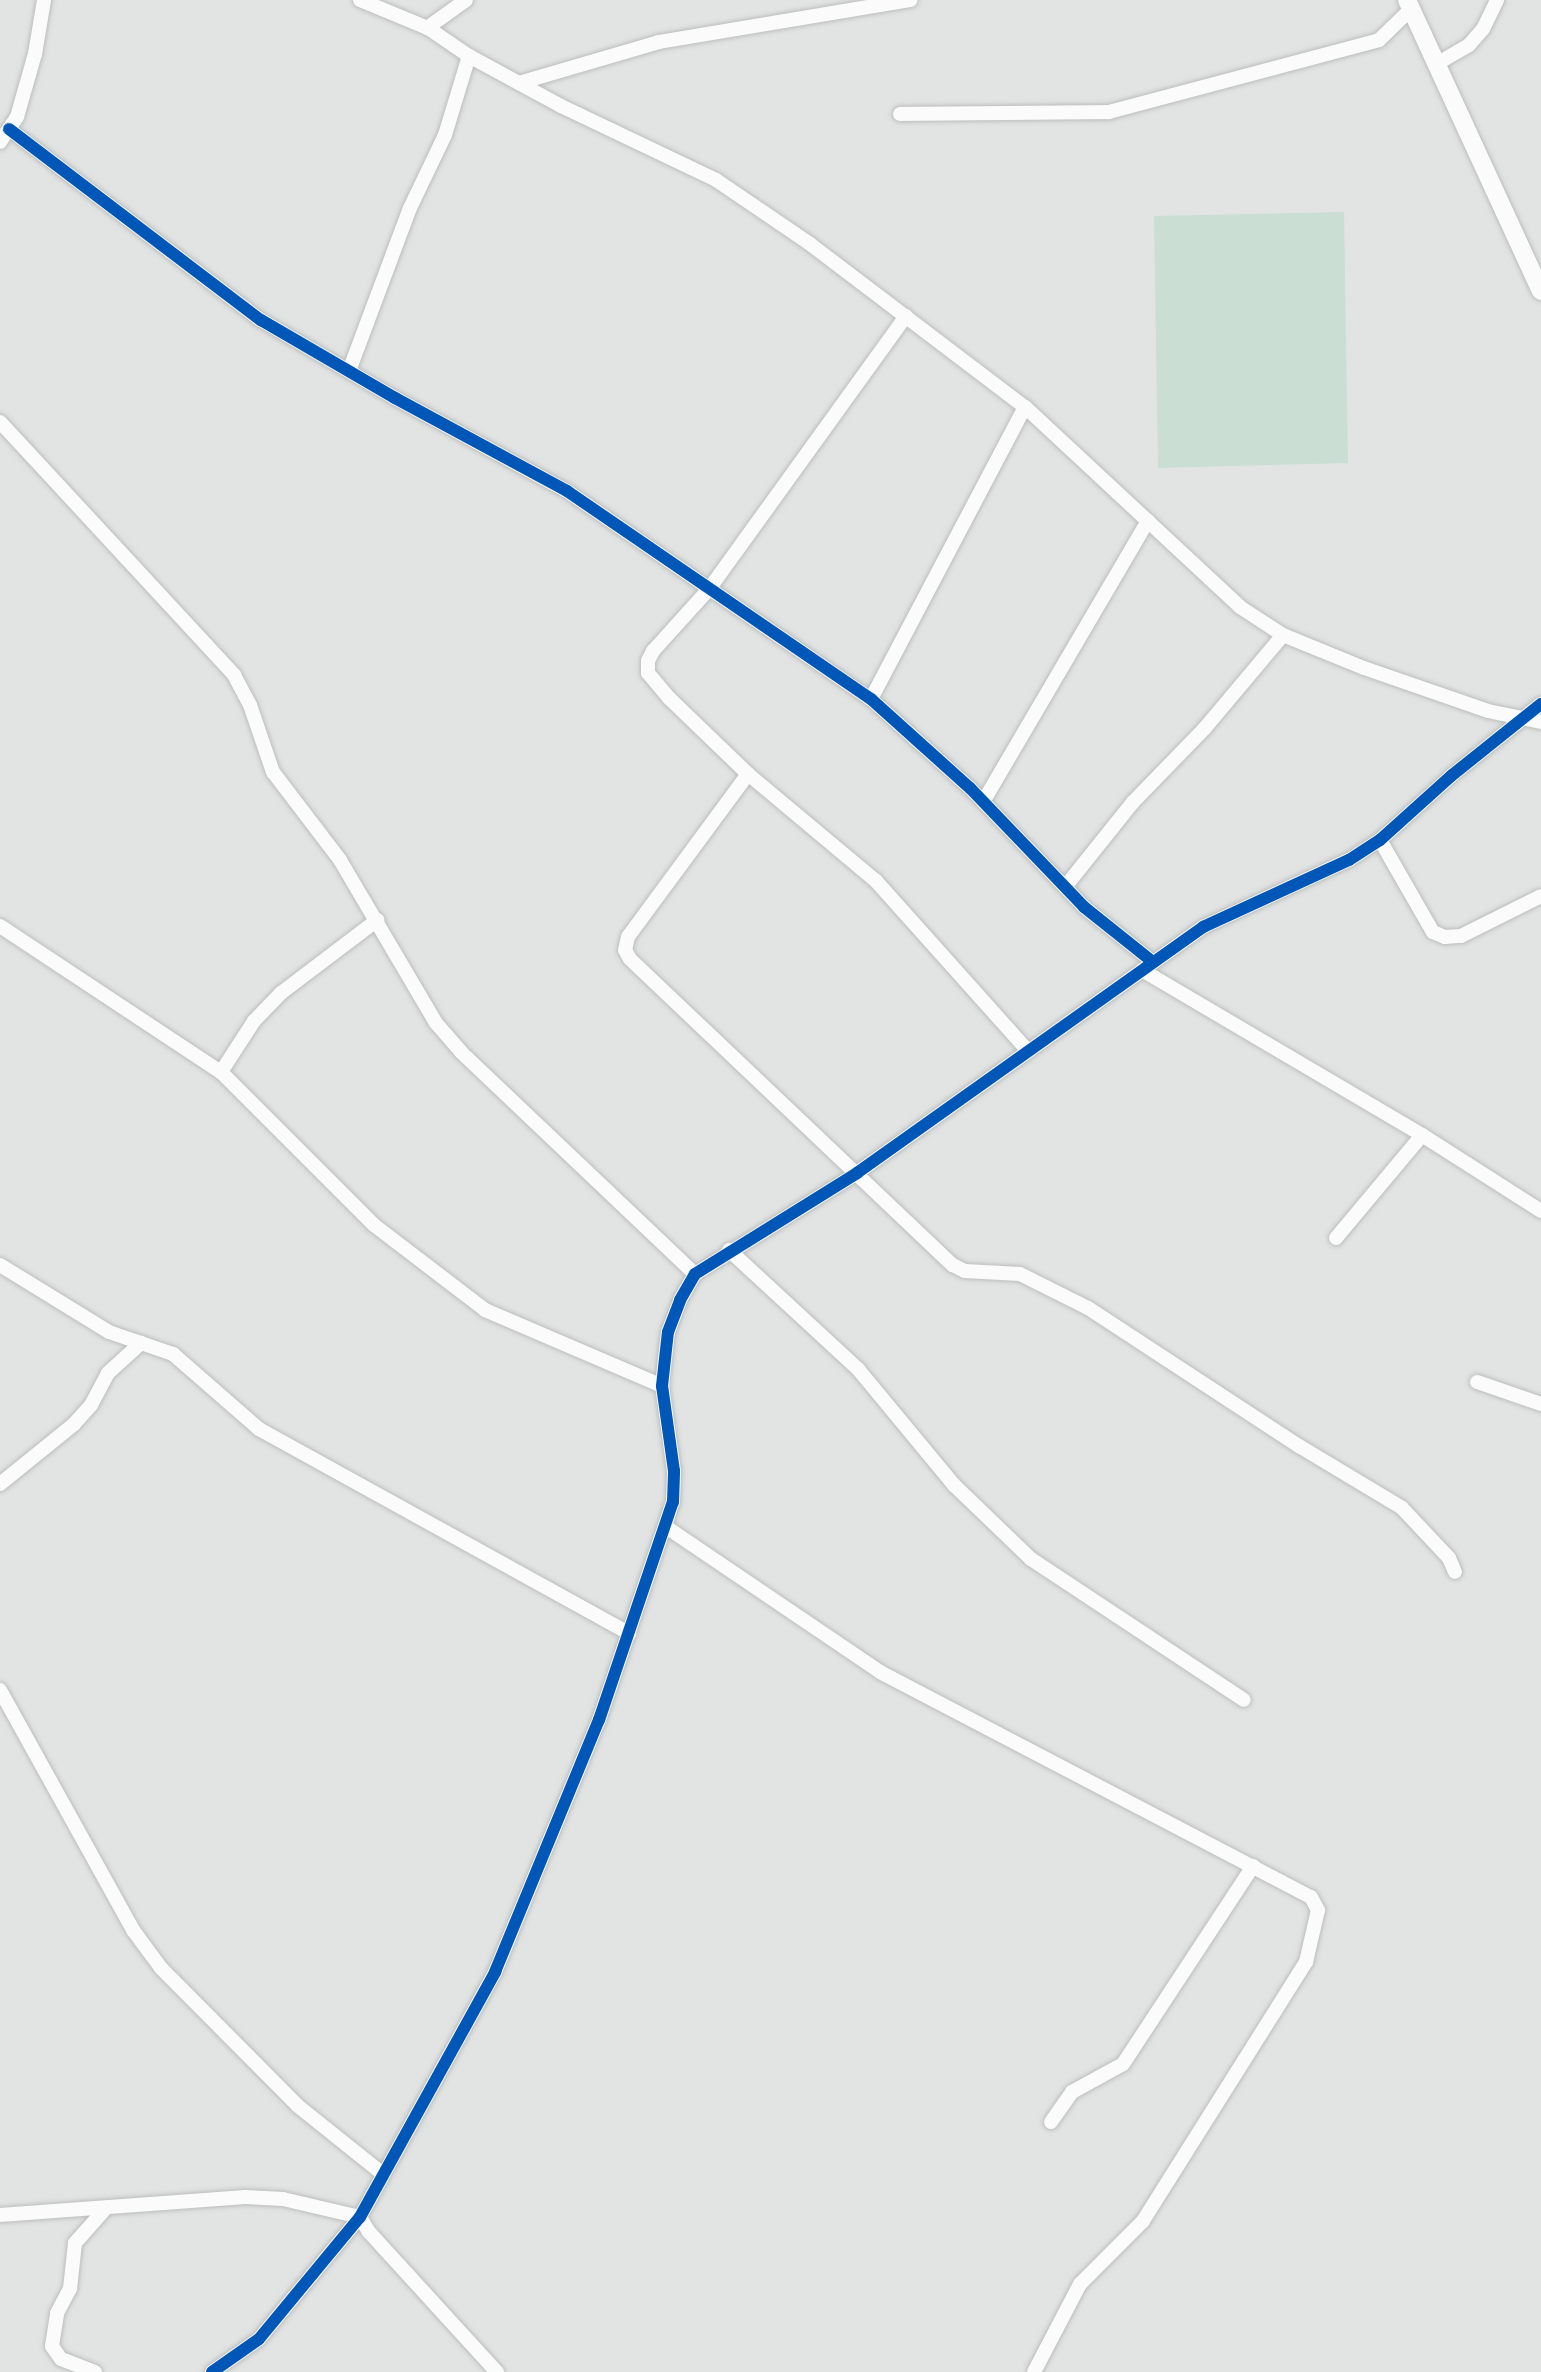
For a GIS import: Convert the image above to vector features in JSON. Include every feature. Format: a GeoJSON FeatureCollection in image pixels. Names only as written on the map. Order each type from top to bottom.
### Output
{"type":"FeatureCollection","features":[{"type":"Feature","properties":{"kind":"street"},"geometry":{"type":"LineString","coordinates":[[44,0],[35,54],[17,117],[4,135],[261,320],[567,491],[871,699],[983,802],[1065,887],[1148,966],[1541,1211]]}},
{"type":"Feature","properties":{"kind":"street"},"geometry":{"type":"LineString","coordinates":[[360,0],[427,28],[469,56],[519,83],[716,180],[906,316],[1025,407],[1240,607],[1283,635],[1364,668],[1488,711],[1541,722]]}},
{"type":"Feature","properties":{"kind":"street"},"geometry":{"type":"LineString","coordinates":[[427,28],[466,0]]}},
{"type":"Feature","properties":{"kind":"street"},"geometry":{"type":"LineString","coordinates":[[519,83],[659,42],[911,0]]}},
{"type":"Feature","properties":{"kind":"street"},"geometry":{"type":"LineString","coordinates":[[1438,63],[1469,45],[1483,29],[1497,0]]}},
{"type":"Feature","properties":{"kind":"street"},"geometry":{"type":"LineString","coordinates":[[900,114],[1109,112],[1379,40],[1409,4],[1541,291]]}},
{"type":"Feature","properties":{"kind":"street"},"geometry":{"type":"LineString","coordinates":[[349,371],[410,208],[445,135],[469,56]]}},
{"type":"Feature","properties":{"kind":"street"},"geometry":{"type":"LineString","coordinates":[[906,316],[709,589],[653,651],[648,661],[648,673],[669,698],[748,774],[876,881],[1028,1051]]}},
{"type":"Feature","properties":{"kind":"street"},"geometry":{"type":"LineString","coordinates":[[871,699],[1025,407]]}},
{"type":"Feature","properties":{"kind":"street"},"geometry":{"type":"LineString","coordinates":[[0,422],[234,675],[250,705],[273,772],[340,860],[436,1023],[461,1052],[695,1274]]}},
{"type":"Feature","properties":{"kind":"street"},"geometry":{"type":"LineString","coordinates":[[983,802],[1148,521]]}},
{"type":"Feature","properties":{"kind":"street"},"geometry":{"type":"LineString","coordinates":[[1065,887],[1133,802],[1205,728],[1283,635]]}},
{"type":"Feature","properties":{"kind":"street"},"geometry":{"type":"LineString","coordinates":[[212,2372],[259,2339],[360,2217],[495,1972],[599,1720],[666,1527],[673,1502],[674,1471],[662,1386],[668,1332],[680,1300],[695,1274],[857,1173],[1203,927],[1349,860],[1380,840],[1541,704]]}},
{"type":"Feature","properties":{"kind":"street"},"geometry":{"type":"LineString","coordinates":[[748,774],[628,937],[625,950],[953,1265],[965,1271],[1020,1274],[1075,1301],[1299,1446],[1402,1508],[1449,1558],[1455,1572]]}},
{"type":"Feature","properties":{"kind":"street"},"geometry":{"type":"LineString","coordinates":[[1380,840],[1433,932],[1445,937],[1461,936],[1541,896]]}},
{"type":"Feature","properties":{"kind":"street"},"geometry":{"type":"LineString","coordinates":[[221,1072],[254,1021],[281,993],[377,920]]}},
{"type":"Feature","properties":{"kind":"street"},"geometry":{"type":"LineString","coordinates":[[0,926],[221,1072],[374,1225],[453,1288],[485,1310],[662,1386]]}},
{"type":"Feature","properties":{"kind":"street"},"geometry":{"type":"LineString","coordinates":[[1336,1238],[1422,1135]]}},
{"type":"Feature","properties":{"kind":"street"},"geometry":{"type":"LineString","coordinates":[[729,1250],[858,1369],[954,1485],[1031,1559],[1244,1700]]}},
{"type":"Feature","properties":{"kind":"street"},"geometry":{"type":"LineString","coordinates":[[0,1265],[109,1332],[173,1354],[259,1429],[629,1633]]}},
{"type":"Feature","properties":{"kind":"street"},"geometry":{"type":"LineString","coordinates":[[0,1484],[74,1424],[91,1405],[108,1373],[141,1343]]}},
{"type":"Feature","properties":{"kind":"street"},"geometry":{"type":"LineString","coordinates":[[1477,1382],[1541,1404]]}},
{"type":"Feature","properties":{"kind":"street"},"geometry":{"type":"LineString","coordinates":[[666,1527],[880,1672],[1120,1800],[1311,1897],[1318,1910],[1306,1962],[1143,2221],[1080,2284],[1034,2372]]}},
{"type":"Feature","properties":{"kind":"street"},"geometry":{"type":"LineString","coordinates":[[0,1690],[133,1930],[161,1968],[298,2106],[383,2174]]}},
{"type":"Feature","properties":{"kind":"street"},"geometry":{"type":"LineString","coordinates":[[1051,2122],[1072,2092],[1123,2064],[1253,1866]]}},
{"type":"Feature","properties":{"kind":"street"},"geometry":{"type":"LineString","coordinates":[[0,2215],[245,2197],[283,2199],[360,2217],[369,2232],[497,2372]]}},
{"type":"Feature","properties":{"kind":"street"},"geometry":{"type":"LineString","coordinates":[[95,2372],[61,2359],[52,2346],[57,2313],[70,2289],[75,2243],[106,2208]]}},
{"type":"Feature","properties":{"kind":"green space"},"geometry":{"type":"Polygon","coordinates":[[[1344,212],[1348,463],[1158,468],[1154,216],[1344,212]]]}},
{"type":"Feature","properties":{"kind":"cycle path"},"geometry":{"type":"LineString","coordinates":[[9,129],[261,320],[395,398],[567,491],[871,699],[970,788],[1084,907],[1153,962]]}},
{"type":"Feature","properties":{"kind":"cycle path"},"geometry":{"type":"LineString","coordinates":[[212,2372],[259,2339],[360,2217],[495,1972],[599,1720],[673,1502],[674,1471],[662,1386],[668,1332],[680,1300],[695,1274],[857,1173],[1203,927],[1349,860],[1380,840],[1451,776],[1541,704]]}}]}
